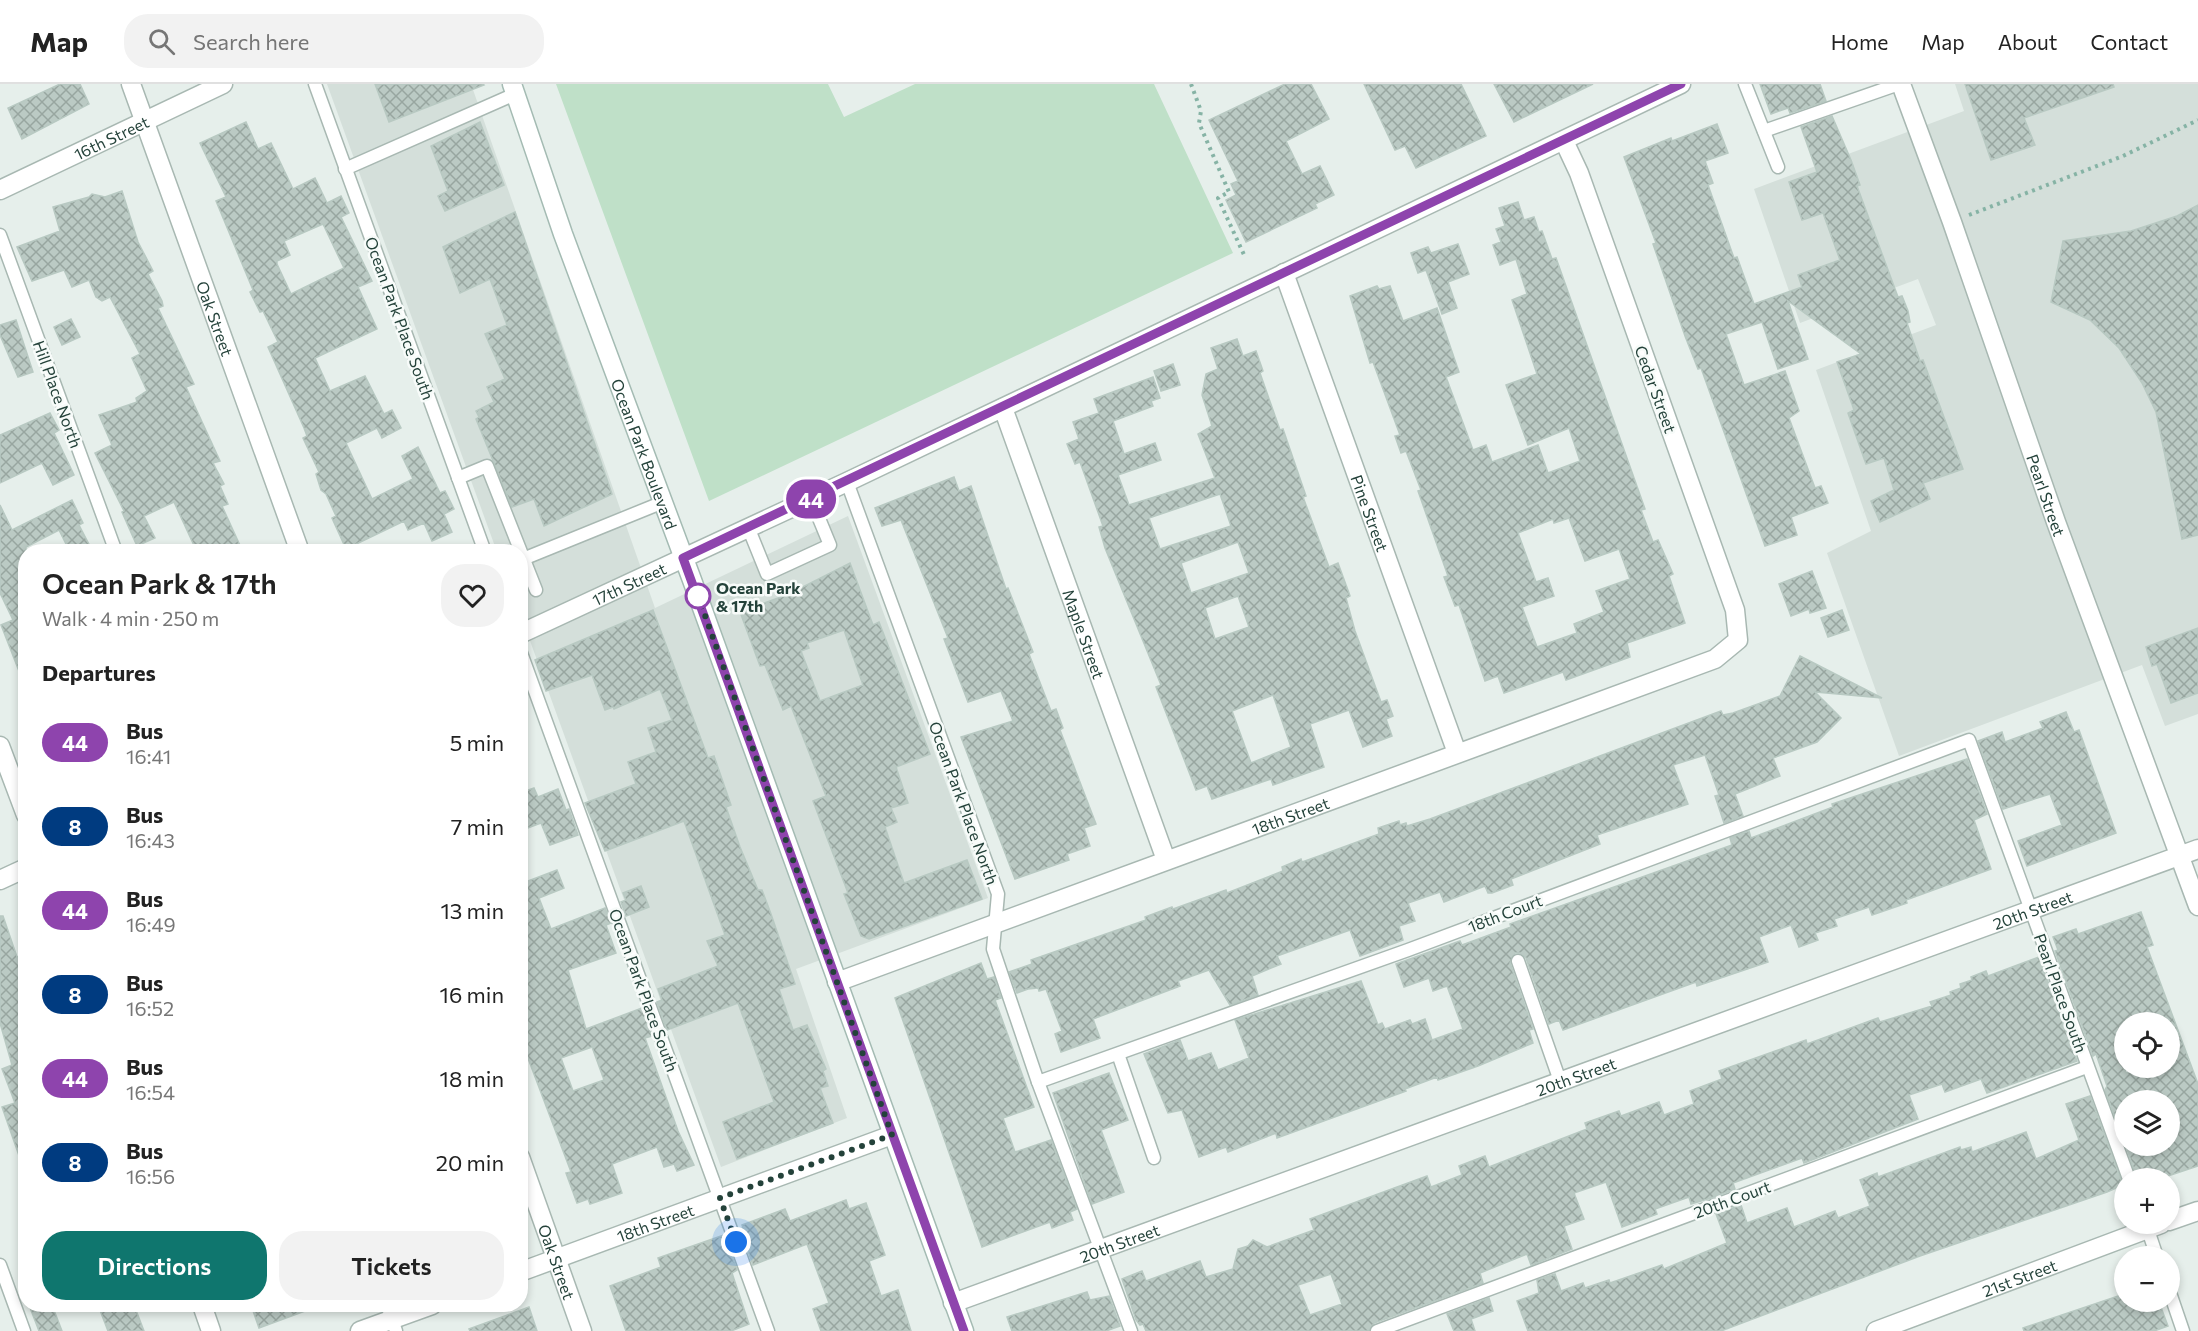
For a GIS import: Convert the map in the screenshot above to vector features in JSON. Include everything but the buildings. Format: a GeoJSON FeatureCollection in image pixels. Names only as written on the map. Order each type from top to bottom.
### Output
{"type":"FeatureCollection","features":[{"type":"Feature","properties":{"kind":"street","name":"Oak Street"},"geometry":{"type":"LineString","coordinates":[[131,84],[297,544]]}},
{"type":"Feature","properties":{"kind":"street","name":"16th Street"},"geometry":{"type":"LineString","coordinates":[[0,190],[223,84]]}},
{"type":"Feature","properties":{"kind":"street","name":"17th Street"},"geometry":{"type":"LineString","coordinates":[[528,630],[847,482],[1681,84]]}},
{"type":"Feature","properties":{"kind":"street","name":"Pearl Street"},"geometry":{"type":"LineString","coordinates":[[1900,84],[1952,222],[2052,512],[2198,906]]}},
{"type":"Feature","properties":{"kind":"street","name":"Ocean Park Boulevard"},"geometry":{"type":"LineString","coordinates":[[513,89],[563,234],[964,1331]]}},
{"type":"Feature","properties":{"kind":"street","name":"Cedar Street"},"geometry":{"type":"LineString","coordinates":[[1564,141],[1579,173],[1735,610],[1738,640]]}},
{"type":"Feature","properties":{"kind":"street","name":"Pine Street"},"geometry":{"type":"LineString","coordinates":[[1284,273],[1457,753]]}},
{"type":"Feature","properties":{"kind":"street","name":"Maple Street"},"geometry":{"type":"LineString","coordinates":[[1003,408],[1166,860]]}},
{"type":"Feature","properties":{"kind":"street","name":"18th Street"},"geometry":{"type":"LineString","coordinates":[[837,982],[1714,658],[1738,640]]}},
{"type":"Feature","properties":{"kind":"street"},"geometry":{"type":"LineString","coordinates":[[0,746],[18,794]]}},
{"type":"Feature","properties":{"kind":"street","name":"20th Street"},"geometry":{"type":"LineString","coordinates":[[954,1303],[1100,1247],[2198,849]]}},
{"type":"Feature","properties":{"kind":"street"},"geometry":{"type":"LineString","coordinates":[[0,880],[18,872]]}},
{"type":"Feature","properties":{"kind":"street","name":"18th Street"},"geometry":{"type":"LineString","coordinates":[[528,1269],[892,1135]]}},
{"type":"Feature","properties":{"kind":"street","name":"Oak Street"},"geometry":{"type":"LineString","coordinates":[[528,1179],[582,1331]]}},
{"type":"Feature","properties":{"kind":"street"},"geometry":{"type":"LineString","coordinates":[[2180,1217],[2198,1211]]}},
{"type":"Feature","properties":{"kind":"street","name":"21st Street"},"geometry":{"type":"LineString","coordinates":[[1876,1331],[2130,1234]]}},
{"type":"Feature","properties":{"kind":"street"},"geometry":{"type":"LineString","coordinates":[[204,1312],[211,1331]]}},
{"type":"Feature","properties":{"kind":"street"},"geometry":{"type":"LineString","coordinates":[[360,1331],[412,1312]]}},
{"type":"Feature","properties":{"kind":"lane","name":"Ocean Park Place South"},"geometry":{"type":"LineString","coordinates":[[315,84],[482,544]]}},
{"type":"Feature","properties":{"kind":"lane"},"geometry":{"type":"LineString","coordinates":[[1745,84],[1778,167]]}},
{"type":"Feature","properties":{"kind":"lane"},"geometry":{"type":"LineString","coordinates":[[1764,131],[1900,84]]}},
{"type":"Feature","properties":{"kind":"lane"},"geometry":{"type":"LineString","coordinates":[[345,169],[513,89]]}},
{"type":"Feature","properties":{"kind":"lane","name":"Hill Place North"},"geometry":{"type":"LineString","coordinates":[[0,236],[113,544]]}},
{"type":"Feature","properties":{"kind":"lane"},"geometry":{"type":"LineString","coordinates":[[458,478],[487,466],[517,544]]}},
{"type":"Feature","properties":{"kind":"lane","name":"Ocean Park Place North"},"geometry":{"type":"LineString","coordinates":[[847,482],[998,894],[993,949],[1038,1082],[1131,1331]]}},
{"type":"Feature","properties":{"kind":"lane"},"geometry":{"type":"LineString","coordinates":[[748,527],[767,574],[830,545],[811,499]]}},
{"type":"Feature","properties":{"kind":"lane"},"geometry":{"type":"LineString","coordinates":[[528,557],[661,503]]}},
{"type":"Feature","properties":{"kind":"lane"},"geometry":{"type":"LineString","coordinates":[[528,571],[536,590]]}},
{"type":"Feature","properties":{"kind":"lane","name":"Ocean Park Place South"},"geometry":{"type":"LineString","coordinates":[[528,672],[768,1331]]}},
{"type":"Feature","properties":{"kind":"lane","name":"Pearl Place South"},"geometry":{"type":"LineString","coordinates":[[1969,740],[2125,1168]]}},
{"type":"Feature","properties":{"kind":"lane","name":"18th Court"},"geometry":{"type":"LineString","coordinates":[[1038,1082],[1408,950],[1969,740]]}},
{"type":"Feature","properties":{"kind":"lane"},"geometry":{"type":"LineString","coordinates":[[1518,962],[1560,1081]]}},
{"type":"Feature","properties":{"kind":"lane"},"geometry":{"type":"LineString","coordinates":[[1118,1054],[1154,1158]]}},
{"type":"Feature","properties":{"kind":"lane","name":"20th Court"},"geometry":{"type":"LineString","coordinates":[[1377,1331],[2087,1067]]}},
{"type":"Feature","properties":{"kind":"lane"},"geometry":{"type":"LineString","coordinates":[[0,1265],[24,1331]]}},
{"type":"Feature","properties":{"kind":"lane"},"geometry":{"type":"LineString","coordinates":[[2177,1312],[2183,1331]]}},
{"type":"Feature","properties":{"kind":"path"},"geometry":{"type":"LineString","coordinates":[[1191,84],[1201,111],[1198,123],[1229,192],[1218,198],[1245,257]]}},
{"type":"Feature","properties":{"kind":"path"},"geometry":{"type":"LineString","coordinates":[[1952,222],[2123,156],[2198,120]]}},
{"type":"Feature","properties":{"kind":"shaded area"},"geometry":{"type":"Polygon","coordinates":[[[327,84],[471,84],[655,608],[848,516],[988,898],[796,969],[847,1118],[721,1167],[528,635],[528,544],[494,544],[327,84]]]}},
{"type":"Feature","properties":{"kind":"shaded area"},"geometry":{"type":"Polygon","coordinates":[[[1955,84],[2198,84],[2198,714],[2165,726],[2142,665],[1899,756],[1827,553],[1871,531],[1816,370],[1936,325],[1918,279],[1800,323],[1754,189],[1964,111],[1955,84]]]}},
{"type":"Feature","properties":{"kind":"green space"},"geometry":{"type":"Polygon","coordinates":[[[556,84],[828,84],[844,117],[915,84],[1154,84],[1233,253],[709,501],[556,84]]]}},
{"type":"Feature","properties":{"kind":"bus line","name":"44"},"geometry":{"type":"LineString","coordinates":[[964,1331],[683,558],[1681,84]]}},
{"type":"Feature","properties":{"kind":"place","name":"Ocean Park & 17th"},"geometry":{"type":"Point","coordinates":[698,596]}},
{"type":"Feature","properties":{"kind":"route"},"geometry":{"type":"LineString","coordinates":[[698,596],[892,1135],[720,1198],[736,1242]]}}]}
